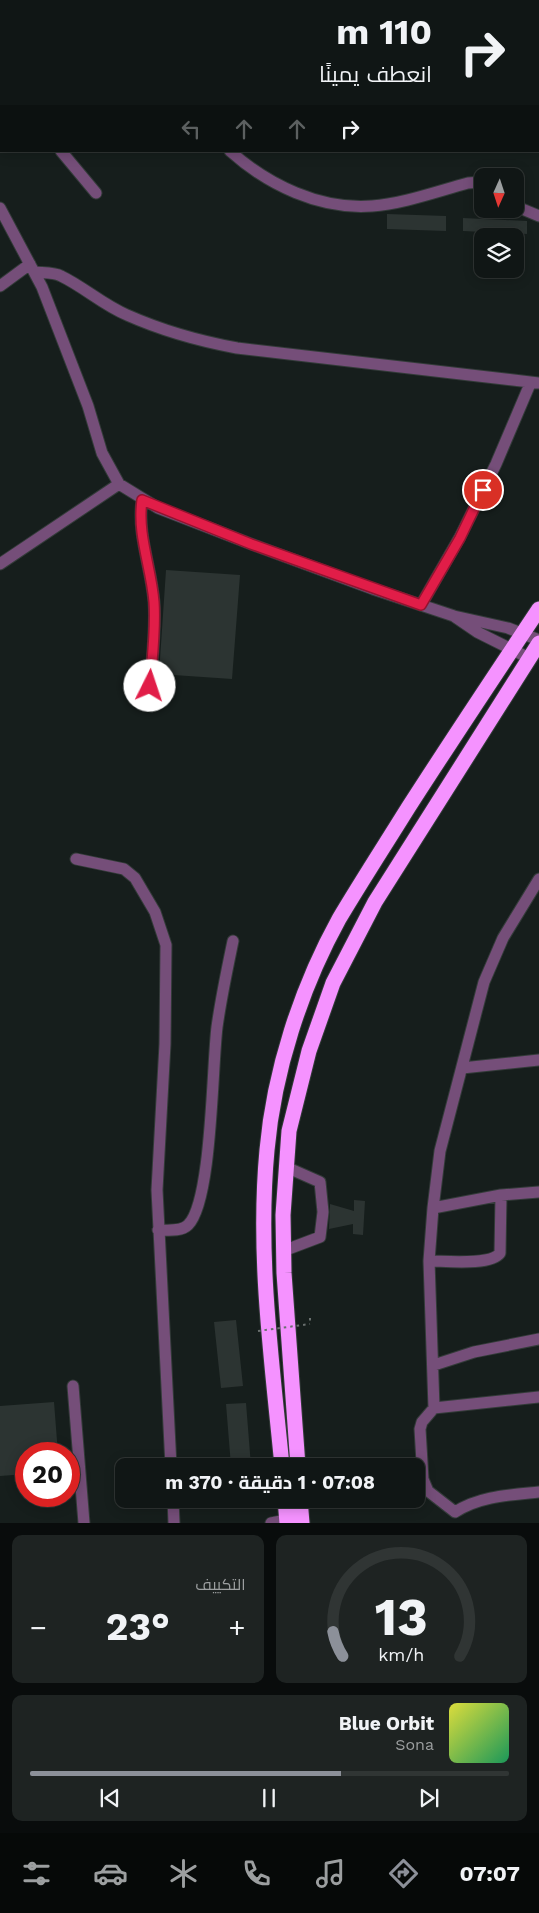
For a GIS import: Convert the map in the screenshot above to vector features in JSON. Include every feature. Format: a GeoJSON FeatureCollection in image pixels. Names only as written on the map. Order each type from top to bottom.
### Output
{"type":"FeatureCollection","features":[{"type":"Feature","properties":{"kind":"highway"},"geometry":{"type":"LineString","coordinates":[[281,1458],[264,1280],[262,1231],[267,1147],[273,1106],[292,1032],[306,992],[339,921],[408,807],[539,609]]}},
{"type":"Feature","properties":{"kind":"highway"},"geometry":{"type":"LineString","coordinates":[[297,1458],[282,1251],[286,1167],[290,1131],[309,1051],[333,983],[375,902],[539,643]]}},
{"type":"Feature","properties":{"kind":"highway"},"geometry":{"type":"LineString","coordinates":[[280,1523],[288,1508]]}},
{"type":"Feature","properties":{"kind":"highway"},"geometry":{"type":"LineString","coordinates":[[295,1508],[302,1523]]}},
{"type":"Feature","properties":{"kind":"street"},"geometry":{"type":"LineString","coordinates":[[62,152],[96,193]]}},
{"type":"Feature","properties":{"kind":"street"},"geometry":{"type":"LineString","coordinates":[[231,152],[247,167],[286,189],[329,204],[372,206],[474,183]]}},
{"type":"Feature","properties":{"kind":"street"},"geometry":{"type":"LineString","coordinates":[[0,208],[32,268],[69,355],[102,453],[119,484],[142,500],[251,544],[421,605],[454,616],[496,624],[539,640]]}},
{"type":"Feature","properties":{"kind":"street"},"geometry":{"type":"LineString","coordinates":[[524,210],[539,216]]}},
{"type":"Feature","properties":{"kind":"street"},"geometry":{"type":"LineString","coordinates":[[0,286],[32,268],[59,275],[110,308],[166,332],[199,341],[237,348],[308,355],[534,384],[460,538],[421,605]]}},
{"type":"Feature","properties":{"kind":"street"},"geometry":{"type":"LineString","coordinates":[[0,564],[119,484]]}},
{"type":"Feature","properties":{"kind":"street"},"geometry":{"type":"LineString","coordinates":[[142,500],[140,517],[141,536],[154,599],[150,686]]}},
{"type":"Feature","properties":{"kind":"street"},"geometry":{"type":"LineString","coordinates":[[454,616],[466,625],[529,658]]}},
{"type":"Feature","properties":{"kind":"street"},"geometry":{"type":"LineString","coordinates":[[76,859],[124,869],[136,878],[155,912],[166,944],[166,1044],[157,1190],[171,1458]]}},
{"type":"Feature","properties":{"kind":"street"},"geometry":{"type":"LineString","coordinates":[[455,1512],[428,1491],[423,1479],[420,1429],[422,1422],[434,1408],[430,1261],[432,1208],[440,1151],[484,982],[503,938],[538,883]]}},
{"type":"Feature","properties":{"kind":"street"},"geometry":{"type":"LineString","coordinates":[[158,1230],[176,1230],[186,1227],[197,1210],[204,1183],[217,1028],[233,941]]}},
{"type":"Feature","properties":{"kind":"street"},"geometry":{"type":"LineString","coordinates":[[462,1068],[539,1060]]}},
{"type":"Feature","properties":{"kind":"street"},"geometry":{"type":"LineString","coordinates":[[282,1251],[320,1238],[323,1212],[320,1182],[286,1167]]}},
{"type":"Feature","properties":{"kind":"street"},"geometry":{"type":"LineString","coordinates":[[432,1208],[501,1195],[539,1192]]}},
{"type":"Feature","properties":{"kind":"street"},"geometry":{"type":"LineString","coordinates":[[430,1261],[486,1261],[498,1256],[500,1253],[501,1195]]}},
{"type":"Feature","properties":{"kind":"street"},"geometry":{"type":"LineString","coordinates":[[434,1365],[474,1352],[539,1339]]}},
{"type":"Feature","properties":{"kind":"street"},"geometry":{"type":"LineString","coordinates":[[73,1386],[84,1523]]}},
{"type":"Feature","properties":{"kind":"street"},"geometry":{"type":"LineString","coordinates":[[434,1408],[539,1397]]}},
{"type":"Feature","properties":{"kind":"street"},"geometry":{"type":"LineString","coordinates":[[450,1523],[455,1512],[470,1503],[490,1497],[539,1492]]}},
{"type":"Feature","properties":{"kind":"street"},"geometry":{"type":"LineString","coordinates":[[173,1508],[174,1523]]}},
{"type":"Feature","properties":{"kind":"path"},"geometry":{"type":"LineString","coordinates":[[258,1331],[310,1324],[310,1318]]}},
{"type":"Feature","properties":{"kind":"building"},"geometry":{"type":"Polygon","coordinates":[[[387,214],[446,216],[446,231],[387,229],[387,214]]]}},
{"type":"Feature","properties":{"kind":"building"},"geometry":{"type":"Polygon","coordinates":[[[463,218],[527,221],[527,234],[524,234],[524,228],[474,228],[474,232],[463,231],[463,218]]]}},
{"type":"Feature","properties":{"kind":"building"},"geometry":{"type":"Polygon","coordinates":[[[166,570],[240,575],[232,679],[159,674],[166,570]]]}},
{"type":"Feature","properties":{"kind":"building"},"geometry":{"type":"Polygon","coordinates":[[[354,1200],[365,1201],[363,1235],[353,1234],[353,1224],[329,1229],[330,1204],[354,1211],[354,1200]]]}},
{"type":"Feature","properties":{"kind":"building"},"geometry":{"type":"Polygon","coordinates":[[[236,1320],[243,1386],[221,1388],[214,1322],[236,1320]]]}},
{"type":"Feature","properties":{"kind":"building"},"geometry":{"type":"Polygon","coordinates":[[[54,1402],[57,1442],[15,1442],[15,1475],[0,1476],[0,1406],[54,1402]]]}},
{"type":"Feature","properties":{"kind":"building"},"geometry":{"type":"Polygon","coordinates":[[[246,1403],[250,1458],[230,1458],[226,1404],[246,1403]]]}},
{"type":"Feature","properties":{"kind":"route"},"geometry":{"type":"LineString","coordinates":[[150,686],[154,599],[141,536],[140,517],[142,500],[251,544],[421,605],[460,538],[483,490]]}}]}
